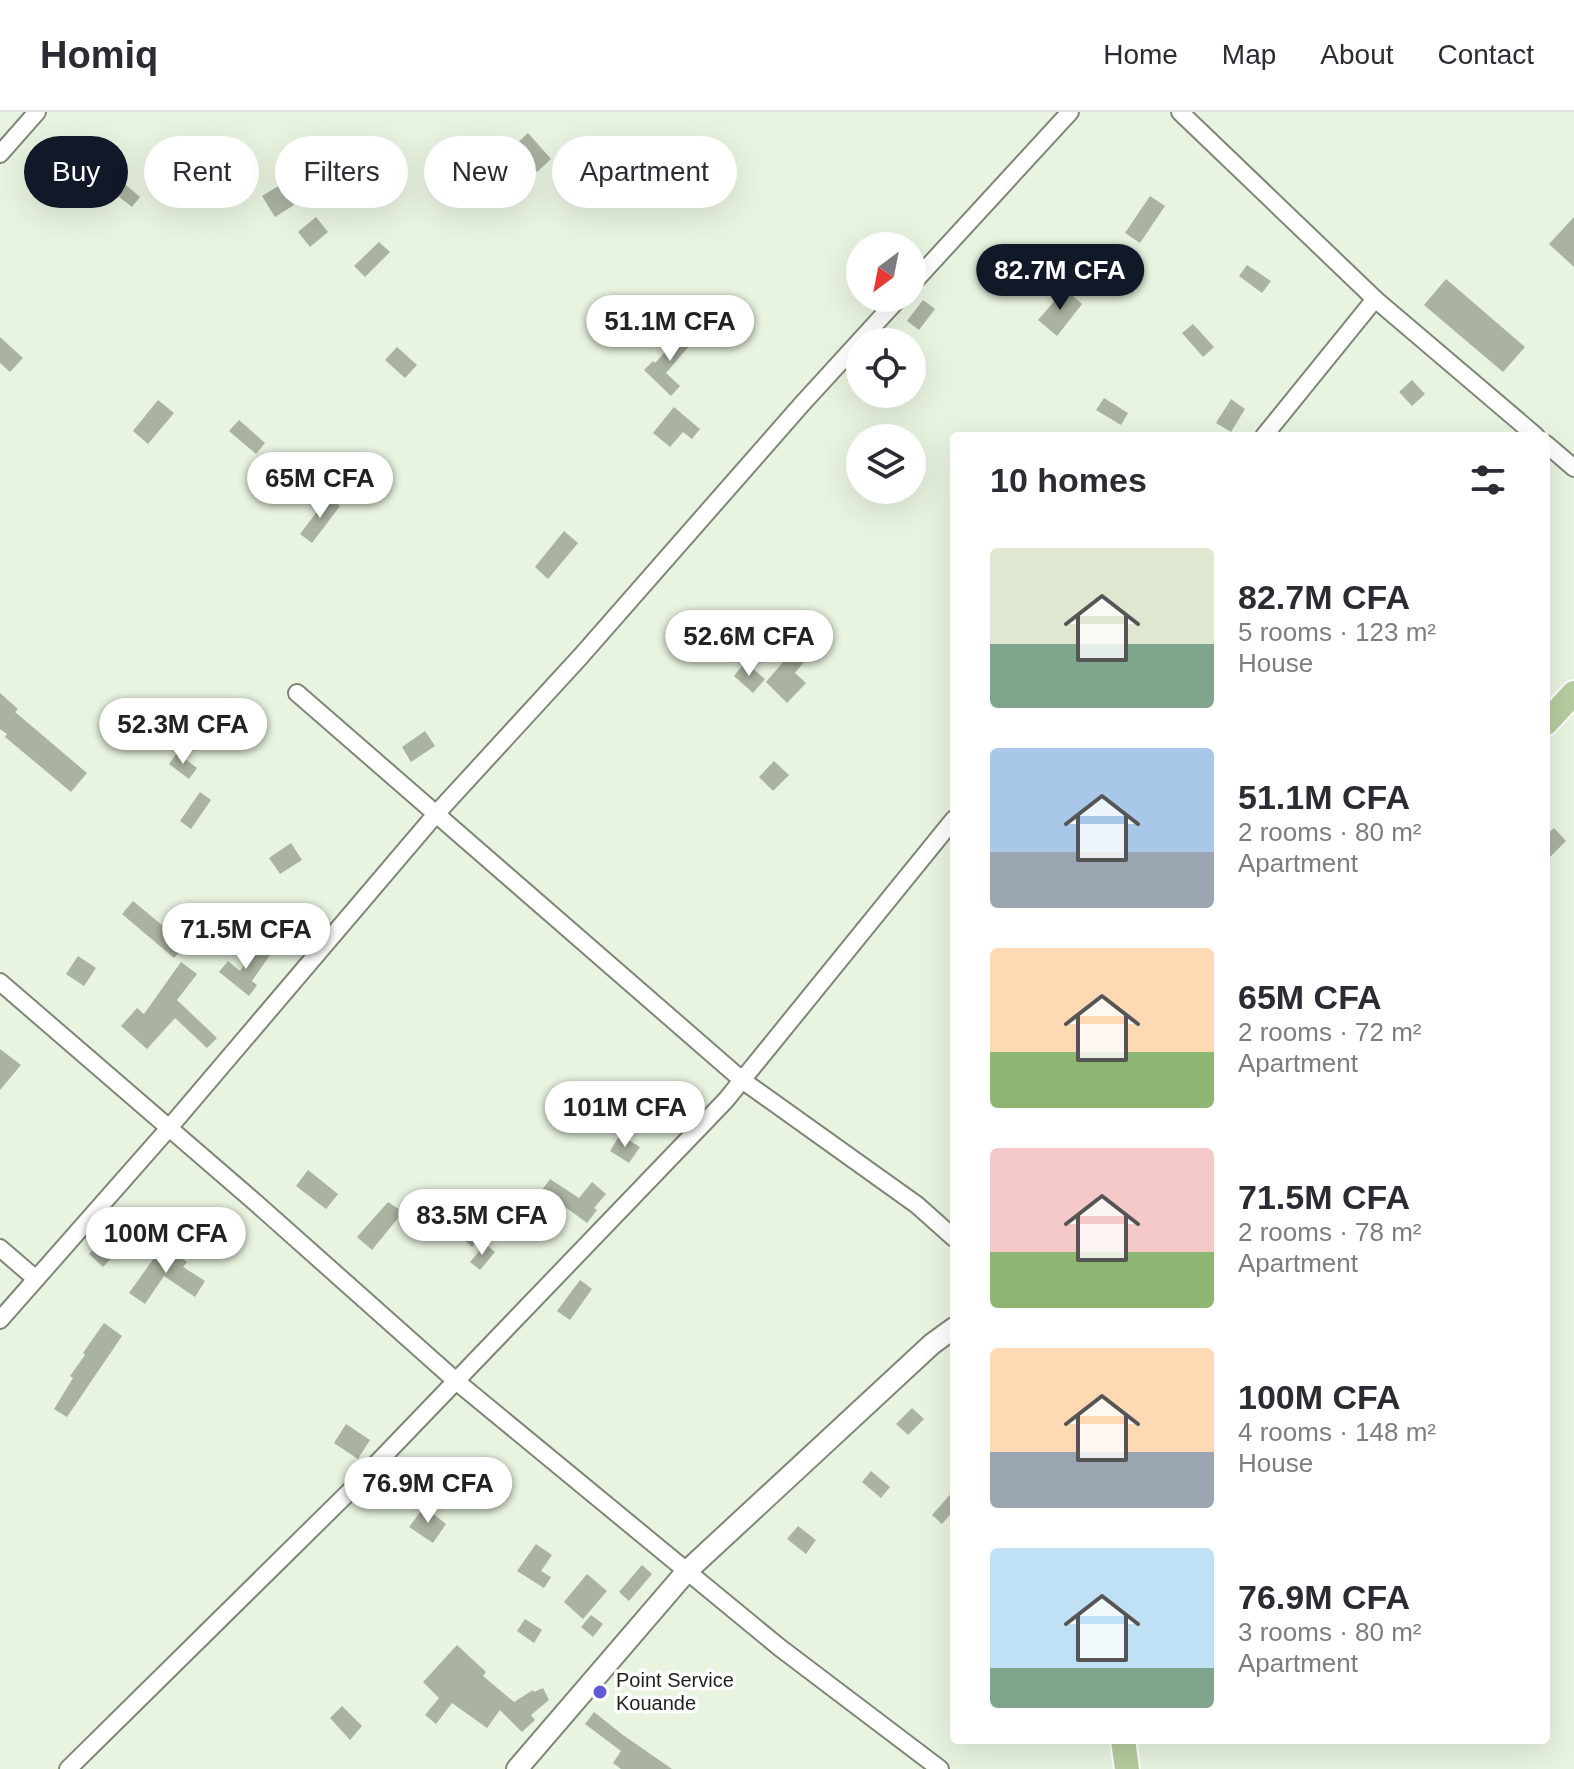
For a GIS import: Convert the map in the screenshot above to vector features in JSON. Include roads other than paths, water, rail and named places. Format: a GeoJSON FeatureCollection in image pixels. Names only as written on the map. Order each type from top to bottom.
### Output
{"type":"FeatureCollection","features":[{"type":"Feature","properties":{"kind":"main road"},"geometry":{"type":"LineString","coordinates":[[1550,719],[1574,693]]}},
{"type":"Feature","properties":{"kind":"main road"},"geometry":{"type":"LineString","coordinates":[[1124,1744],[1127,1769]]}},
{"type":"Feature","properties":{"kind":"street"},"geometry":{"type":"LineString","coordinates":[[0,154],[37,112]]}},
{"type":"Feature","properties":{"kind":"street"},"geometry":{"type":"LineString","coordinates":[[926,269],[1070,112]]}},
{"type":"Feature","properties":{"kind":"street"},"geometry":{"type":"LineString","coordinates":[[1180,112],[1375,299],[1531,432]]}},
{"type":"Feature","properties":{"kind":"street"},"geometry":{"type":"LineString","coordinates":[[1267,432],[1375,299]]}},
{"type":"Feature","properties":{"kind":"street"},"geometry":{"type":"LineString","coordinates":[[0,1320],[169,1128],[436,814],[581,656],[886,312]]}},
{"type":"Feature","properties":{"kind":"street"},"geometry":{"type":"LineString","coordinates":[[1550,447],[1574,468]]}},
{"type":"Feature","properties":{"kind":"street"},"geometry":{"type":"LineString","coordinates":[[297,693],[742,1080],[917,1205],[950,1234]]}},
{"type":"Feature","properties":{"kind":"street"},"geometry":{"type":"LineString","coordinates":[[68,1769],[343,1498],[726,1100],[950,824]]}},
{"type":"Feature","properties":{"kind":"street"},"geometry":{"type":"LineString","coordinates":[[0,982],[456,1381],[779,1647],[940,1769]]}},
{"type":"Feature","properties":{"kind":"street"},"geometry":{"type":"LineString","coordinates":[[0,1248],[36,1279]]}},
{"type":"Feature","properties":{"kind":"street"},"geometry":{"type":"LineString","coordinates":[[517,1769],[687,1571],[932,1344],[950,1331]]}},
{"type":"Feature","properties":{"kind":"place","name":"Point Service Kouande"},"geometry":{"type":"Point","coordinates":[600,1692]}}]}
